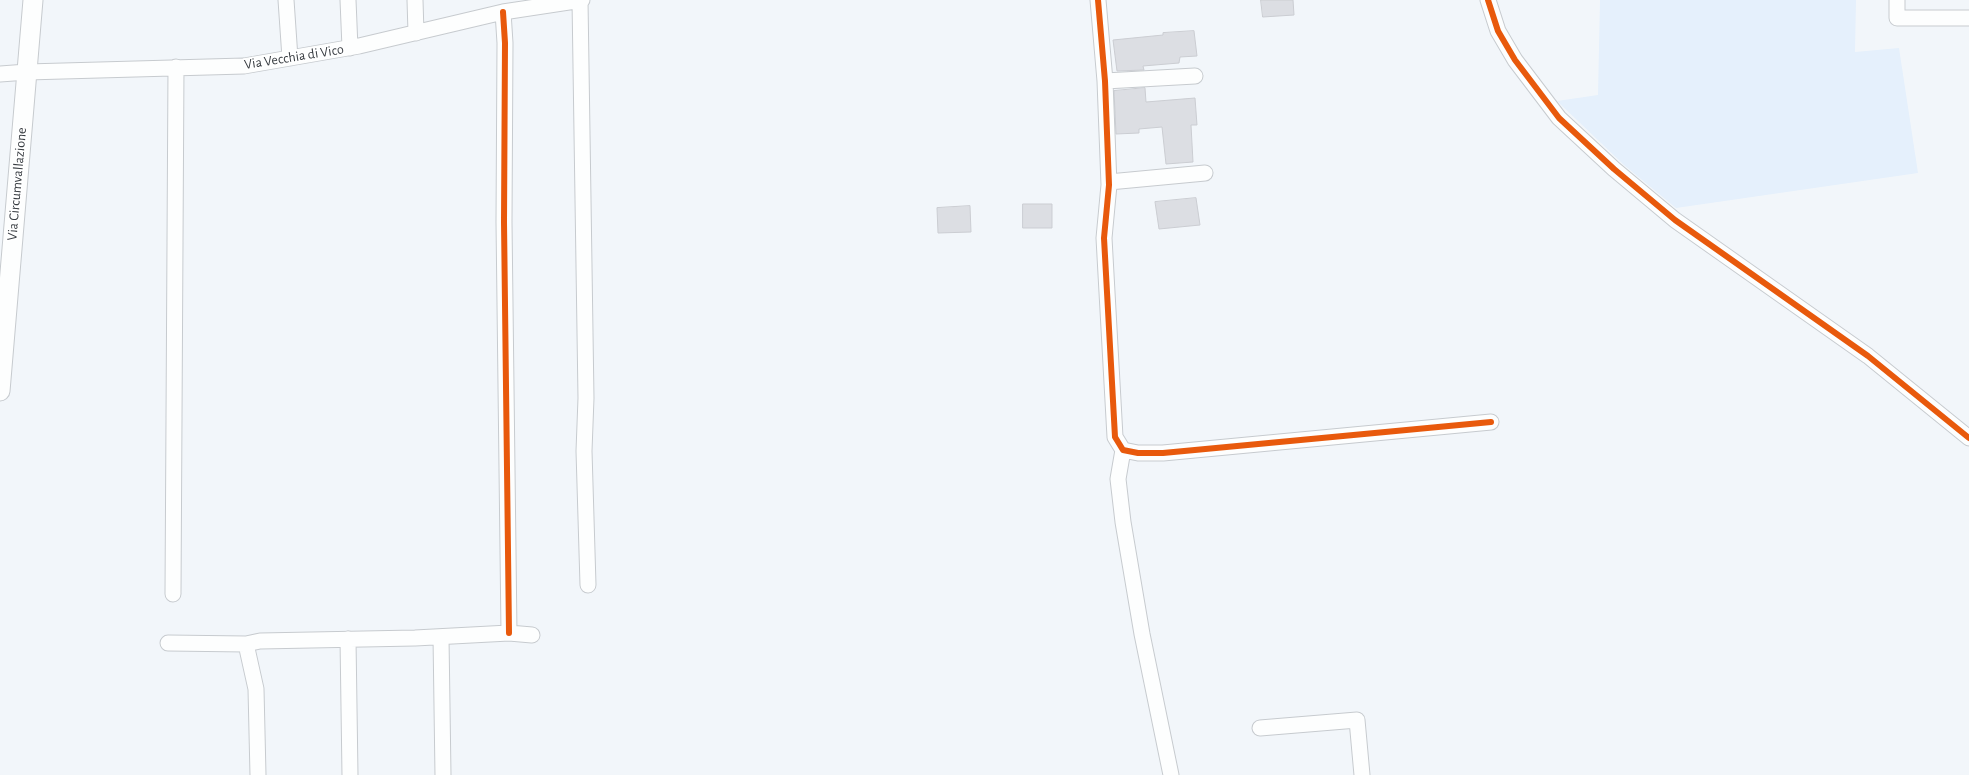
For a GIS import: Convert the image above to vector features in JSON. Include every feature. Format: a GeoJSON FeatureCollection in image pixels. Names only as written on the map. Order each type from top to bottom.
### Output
{"type":"FeatureCollection","features":[{"type":"Feature","properties":{"kind":"main road","name":"Via Circumvallazione"},"geometry":{"type":"LineString","coordinates":[[0,392],[33,0]]}},
{"type":"Feature","properties":{"kind":"street"},"geometry":{"type":"LineString","coordinates":[[286,0],[290,58]]}},
{"type":"Feature","properties":{"kind":"street"},"geometry":{"type":"LineString","coordinates":[[348,0],[350,48]]}},
{"type":"Feature","properties":{"kind":"street"},"geometry":{"type":"LineString","coordinates":[[415,0],[416,33]]}},
{"type":"Feature","properties":{"kind":"street","name":"Via Vecchia di Vico"},"geometry":{"type":"LineString","coordinates":[[0,74],[176,67],[244,66],[350,48],[503,12],[581,0]]}},
{"type":"Feature","properties":{"kind":"street"},"geometry":{"type":"LineString","coordinates":[[581,0],[586,374],[584,450],[588,585]]}},
{"type":"Feature","properties":{"kind":"street"},"geometry":{"type":"LineString","coordinates":[[1098,0],[1105,81],[1108,182],[1104,238],[1108,326],[1115,437],[1123,450],[1118,479],[1123,522],[1142,634],[1171,775]]}},
{"type":"Feature","properties":{"kind":"street"},"geometry":{"type":"LineString","coordinates":[[1488,0],[1498,31],[1515,60],[1559,118],[1614,169],[1675,220],[1868,356],[1969,438]]}},
{"type":"Feature","properties":{"kind":"street"},"geometry":{"type":"LineString","coordinates":[[1898,0],[1897,18],[1969,18]]}},
{"type":"Feature","properties":{"kind":"street"},"geometry":{"type":"LineString","coordinates":[[503,12],[505,42],[504,222],[509,633]]}},
{"type":"Feature","properties":{"kind":"street"},"geometry":{"type":"LineString","coordinates":[[173,594],[176,67]]}},
{"type":"Feature","properties":{"kind":"street"},"geometry":{"type":"LineString","coordinates":[[1105,81],[1195,76]]}},
{"type":"Feature","properties":{"kind":"street"},"geometry":{"type":"LineString","coordinates":[[1108,182],[1205,173]]}},
{"type":"Feature","properties":{"kind":"street"},"geometry":{"type":"LineString","coordinates":[[1123,450],[1138,453],[1163,453],[1491,422]]}},
{"type":"Feature","properties":{"kind":"street"},"geometry":{"type":"LineString","coordinates":[[168,643],[246,644],[260,641],[441,637],[509,633],[532,635]]}},
{"type":"Feature","properties":{"kind":"street"},"geometry":{"type":"LineString","coordinates":[[441,637],[443,775]]}},
{"type":"Feature","properties":{"kind":"street"},"geometry":{"type":"LineString","coordinates":[[348,639],[350,775]]}},
{"type":"Feature","properties":{"kind":"street"},"geometry":{"type":"LineString","coordinates":[[246,644],[256,689],[258,775]]}},
{"type":"Feature","properties":{"kind":"street"},"geometry":{"type":"LineString","coordinates":[[1260,728],[1357,720],[1362,775]]}},
{"type":"Feature","properties":{"kind":"shaded area"},"geometry":{"type":"Polygon","coordinates":[[[1600,0],[1856,0],[1855,52],[1899,48],[1918,173],[1676,208],[1624,165],[1557,101],[1598,95],[1600,0]]]}},
{"type":"Feature","properties":{"kind":"building"},"geometry":{"type":"Polygon","coordinates":[[[1261,0],[1293,0],[1294,15],[1263,17],[1261,0]]]}},
{"type":"Feature","properties":{"kind":"building"},"geometry":{"type":"Polygon","coordinates":[[[1194,31],[1197,56],[1180,57],[1179,63],[1143,66],[1144,70],[1117,71],[1113,40],[1163,35],[1163,33],[1194,31]]]}},
{"type":"Feature","properties":{"kind":"building"},"geometry":{"type":"Polygon","coordinates":[[[1145,88],[1146,102],[1195,98],[1197,125],[1191,125],[1193,162],[1166,164],[1162,127],[1139,129],[1139,133],[1116,134],[1114,91],[1145,88]]]}},
{"type":"Feature","properties":{"kind":"building"},"geometry":{"type":"Polygon","coordinates":[[[1196,198],[1200,225],[1159,229],[1155,202],[1196,198]]]}},
{"type":"Feature","properties":{"kind":"building"},"geometry":{"type":"Polygon","coordinates":[[[1023,204],[1052,204],[1052,228],[1023,228],[1023,204]]]}},
{"type":"Feature","properties":{"kind":"building"},"geometry":{"type":"Polygon","coordinates":[[[970,206],[971,232],[938,233],[937,208],[970,206]]]}},
{"type":"Feature","properties":{"kind":"cycle path"},"geometry":{"type":"LineString","coordinates":[[1098,0],[1105,81],[1109,185],[1104,238],[1115,437],[1123,450],[1138,453],[1163,453],[1491,422]]}},
{"type":"Feature","properties":{"kind":"cycle path"},"geometry":{"type":"LineString","coordinates":[[1488,0],[1498,31],[1515,60],[1559,118],[1614,169],[1675,220],[1868,356],[1969,438]]}},
{"type":"Feature","properties":{"kind":"cycle path"},"geometry":{"type":"LineString","coordinates":[[503,12],[505,43],[504,222],[509,633]]}}]}
